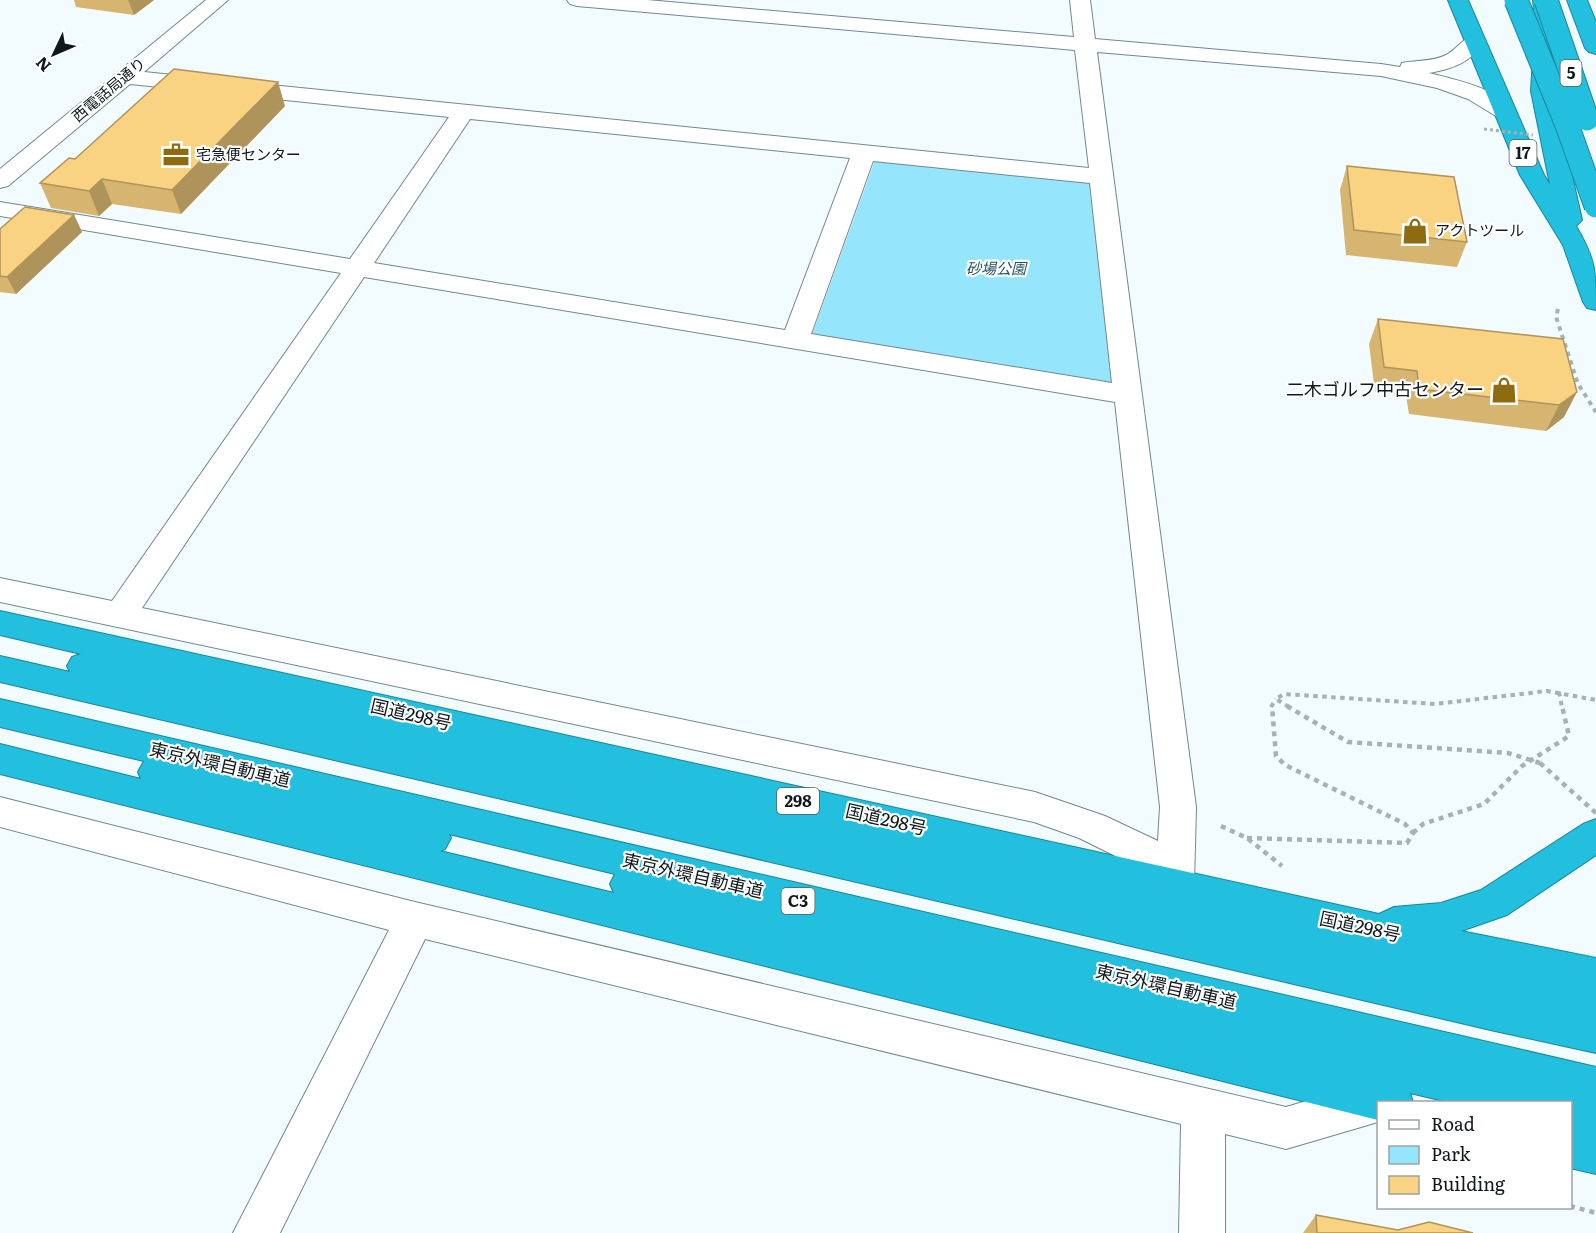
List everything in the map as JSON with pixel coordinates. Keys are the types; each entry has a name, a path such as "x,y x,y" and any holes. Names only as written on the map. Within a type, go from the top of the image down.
{"highway":[{"name":"17","path":"1458,0 1532,174 1576,245"},
{"path":"1516,0 1567,125 1596,206"},
{"path":"1532,0 1567,125"},
{"name":"17","path":"1545,0 1542,90 1576,245 1596,302"},
{"name":"5","path":"1545,0 1596,147"},
{"path":"1553,0 1596,122"},
{"path":"1577,0 1596,48"},
{"path":"1588,0 1596,20"},
{"name":"国道298号","path":"0,623 1175,876 1356,927 1596,976"},
{"path":"0,646 1596,1003"},
{"path":"0,669 1425,996 1596,1033"},
{"name":"東京外環自動車道","path":"0,713 1596,1088"},
{"path":"0,732 265,801 548,864 1139,1009 1529,1101"},
{"path":"0,759 1387,1101"},
{"path":"1356,927 1442,920 1493,903 1586,820"},
{"path":"1572,1111 1596,1117"},
{"path":"1572,1146 1596,1152"}],"street":[{"name":"西電話局通り","path":"0,181 218,0"},
{"path":"577,0 1381,70 1457,86 1487,99 1504,111"},
{"path":"0,590 1035,807 1092,827 1175,876 1178,807 1080,0"},
{"path":"1381,70 1443,64 1468,51 1475,41"},
{"path":"124,77 1102,177"},
{"path":"120,615 464,112"},
{"path":"795,340 864,153"},
{"path":"0,209 1129,395"},
{"path":"0,813 415,919 1286,1128 1377,1104"},
{"path":"256,1233 415,919"},
{"path":"1202,1233 1203,1108"}],"path":[{"path":"1413,832 1405,824 1285,765 1276,756 1271,707 1276,699 1284,694 1436,704 1547,690 1596,700"},
{"path":"1247,838 1407,843 1413,832 1424,824 1484,804 1521,766 1569,736 1559,692"},
{"path":"1276,699 1348,742 1508,753 1530,760 1540,764 1596,813"},
{"path":"1586,798 1586,820"},
{"path":"1178,807 1247,838 1284,868"},
{"path":"1572,1207 1596,1213"}],"green space":[{"name":"砂場公園","path":"875,160 1092,183 1112,385 812,335"}],"building":[{"path":"174,69 278,82 172,190 102,179 89,191 40,183 69,158 75,159"},
{"path":"1347,166 1454,177 1467,242 1354,230"},
{"path":"25,207 74,215 7,277 0,276 0,229"},
{"path":"1378,319 1563,339 1577,392 1559,405 1419,389 1417,371 1384,367"},
{"path":"1316,1215 1398,1230 1429,1222 1473,1233 1317,1233"}],"place":[{"name":"宅急便センター","path":"176,155"},
{"name":"アクトツール","path":"1415,231"},
{"name":"二木ゴルフ中古センター","path":"1504,390"}]}
